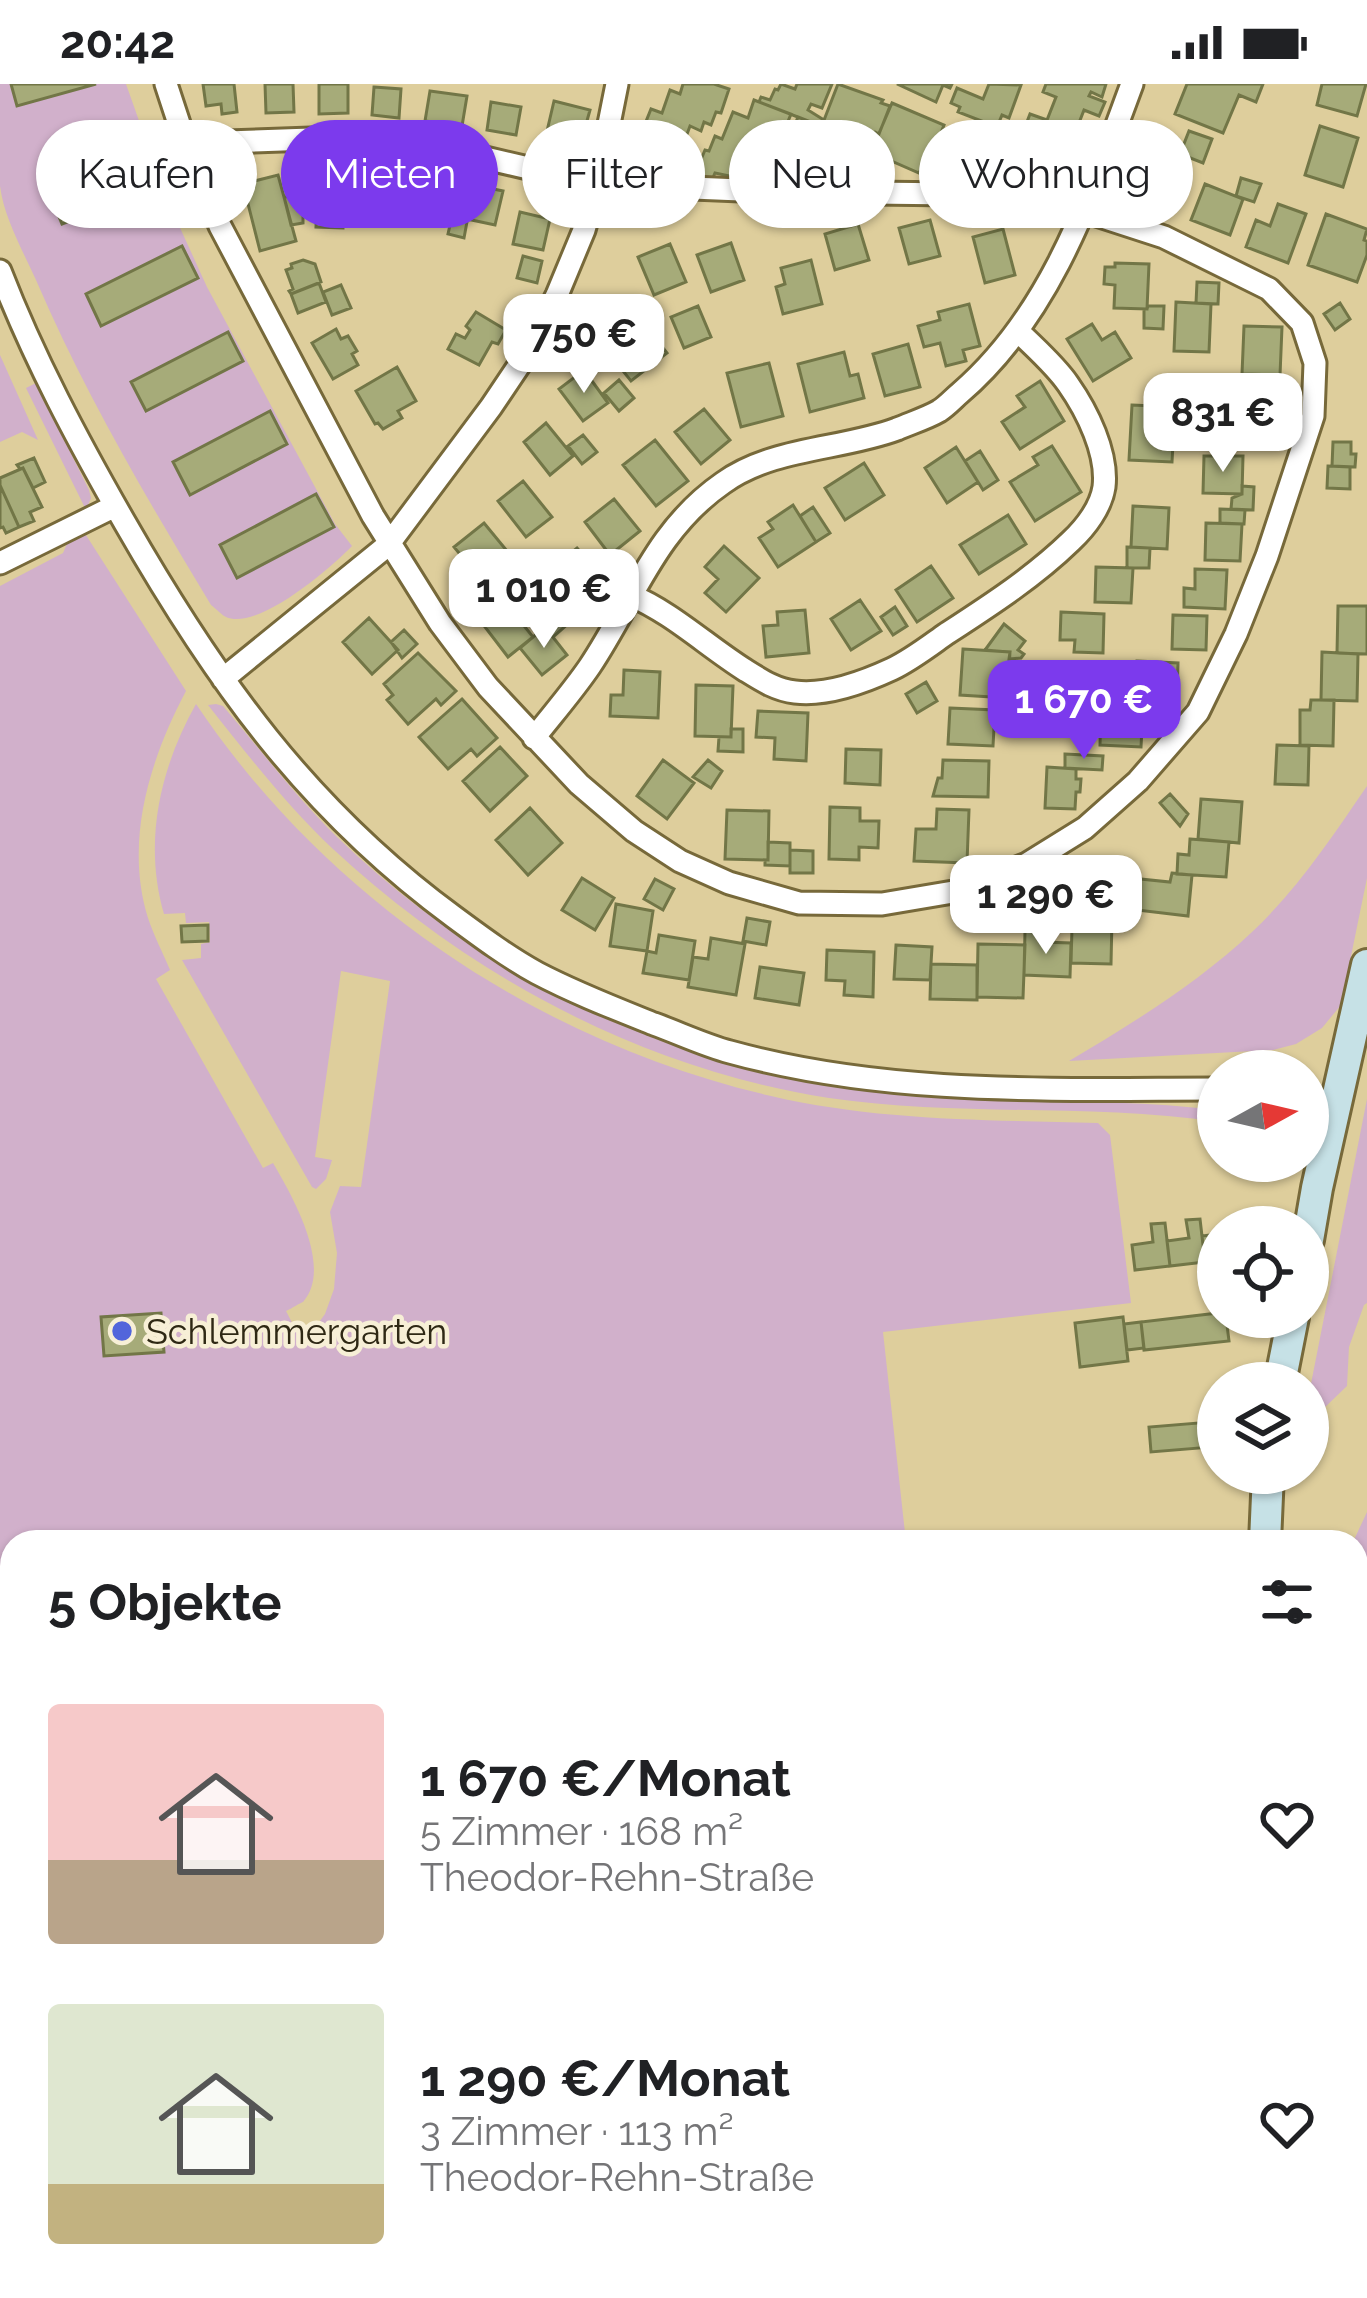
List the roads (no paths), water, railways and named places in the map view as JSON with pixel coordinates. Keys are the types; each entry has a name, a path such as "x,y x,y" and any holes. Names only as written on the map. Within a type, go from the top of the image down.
{"street":[{"path":"166,84 178,120"},
{"path":"609,120 616,84"},
{"path":"1118,120 1132,84"},
{"path":"257,141 339,138 468,154 522,167"},
{"path":"705,189 919,194"},
{"path":"221,228 388,544 476,671 534,738 634,831 680,861 729,884 799,903 882,904 959,891 1027,864 1085,828 1138,781 1198,712 1267,556 1313,416 1315,363 1303,322 1269,289 1134,228"},
{"path":"223,679 388,544 530,349 585,228"},
{"path":"534,738 590,666 653,554 687,511 727,479 778,458 892,430 939,411 980,376 1018,331 1075,228"},
{"path":"0,271 58,402 165,593 223,679 314,794 406,882 486,940 591,1000 727,1052 814,1071 977,1088 1197,1089"},
{"path":"630,595 655,605 708,647 772,686 797,693 829,690 882,674 966,621 1074,539 1096,510 1104,486 1102,460 1089,421 1067,381 1018,331"},
{"path":"0,562 116,506"},
{"path":"1329,1082 1367,965"},
{"path":"1266,1530 1267,1494"}],"place":[{"name":"Schlemmergarten","path":"122,1331"}]}
